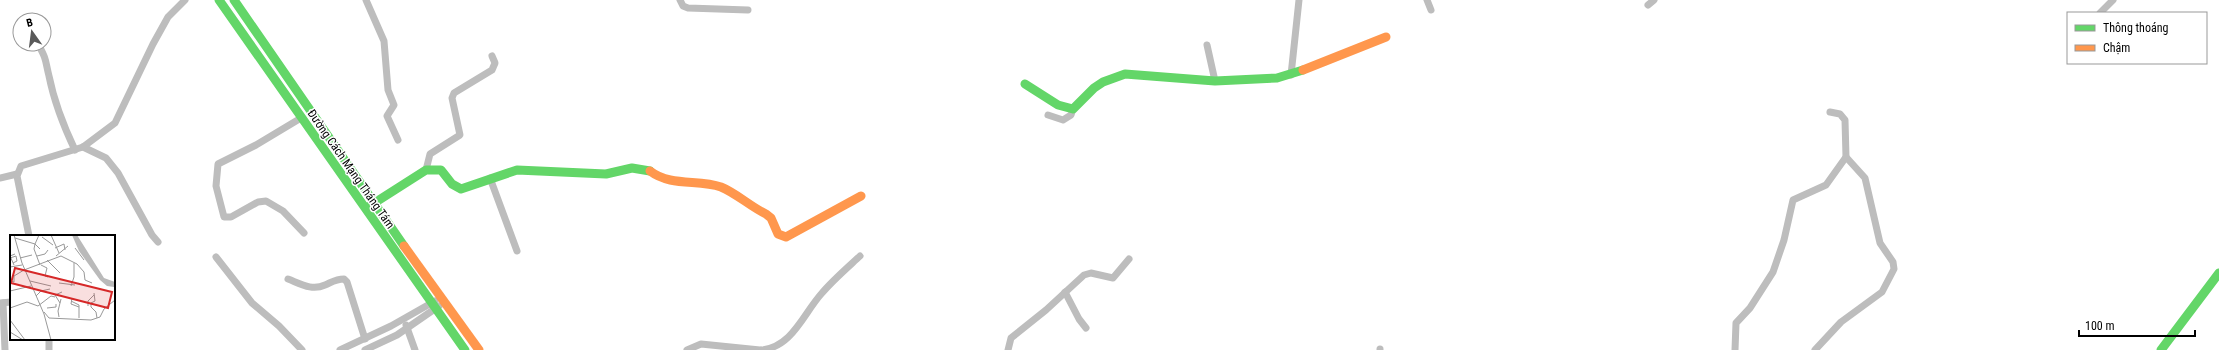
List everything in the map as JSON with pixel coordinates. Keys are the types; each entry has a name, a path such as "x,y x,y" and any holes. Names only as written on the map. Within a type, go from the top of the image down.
{"street":[{"path":"29,235 17,174 21,166 83,147 108,130 120,117 153,44 168,17 185,0"},
{"name":"Đường Cách Mạng Tháng Tám","path":"219,0 432,306 465,350"},
{"name":"Đường Cách Mạng Tháng Tám","path":"234,0 376,202 442,300 479,350"},
{"path":"366,0 384,41 388,90 394,105 386,116 398,140"},
{"path":"680,0 683,6 688,8 748,10"},
{"path":"1291,75 1299,0"},
{"path":"1427,0 1431,10"},
{"path":"1648,5 1654,0"},
{"path":"2101,12 2114,0"},
{"path":"1048,115 1063,120 1071,115 1073,109 1094,88 1103,82 1125,74 1215,81 1272,79 1291,75 1386,37"},
{"path":"1207,45 1215,81"},
{"path":"43,52 47,59 49,76 66,130 75,150"},
{"path":"426,170 430,154 460,135 452,98 454,93 492,70 494,63 492,56"},
{"path":"1025,84 1058,105 1073,109"},
{"path":"1736,350 1736,323 1750,308 1773,272 1784,240 1793,200 1826,185 1846,156 1845,120 1840,114 1830,112"},
{"path":"301,118 256,145 218,164 216,186 224,217 231,216 258,202 266,201 283,211 304,233"},
{"path":"83,147 106,158 118,172 152,235 158,242"},
{"path":"1815,350 1841,322 1882,292 1894,269 1880,244 1865,178 1846,156"},
{"path":"364,209 426,170 441,170 452,184 461,190 490,178 517,170 606,174 632,168 648,170 656,176 674,181 722,187 729,190 754,209 771,218 778,234 786,237 861,196"},
{"path":"0,178 17,174"},
{"path":"490,178 517,251"},
{"path":"687,350 701,344 761,350 772,349 784,341 804,321 821,294 860,256"},
{"path":"216,257 252,303 302,350"},
{"path":"1008,350 1011,338 1088,273 1113,278 1129,259"},
{"path":"2161,350 2219,273"},
{"path":"288,279 307,287 317,288 337,279 344,279 347,282 365,339"},
{"path":"1065,292 1079,319 1086,328"},
{"path":"340,350 442,300"},
{"path":"2,303 5,350"},
{"path":"365,350 405,329 432,306"},
{"path":"404,319 405,329 415,350"}],"traffic: fast":[{"path":"219,0 465,350"},
{"path":"234,0 404,246"},
{"path":"1025,84 1058,105 1073,109 1094,88 1103,82 1125,74 1215,81 1277,78 1303,70"},
{"path":"368,207 426,170 441,170 452,184 461,189 517,170 606,174 632,168 650,171"},
{"path":"2161,350 2219,273"}],"traffic: slow":[{"path":"1303,70 1386,37"},
{"path":"650,171 667,179 703,183 721,187 766,214 771,218 778,234 786,237 861,196"},
{"path":"404,246 479,350"}]}
